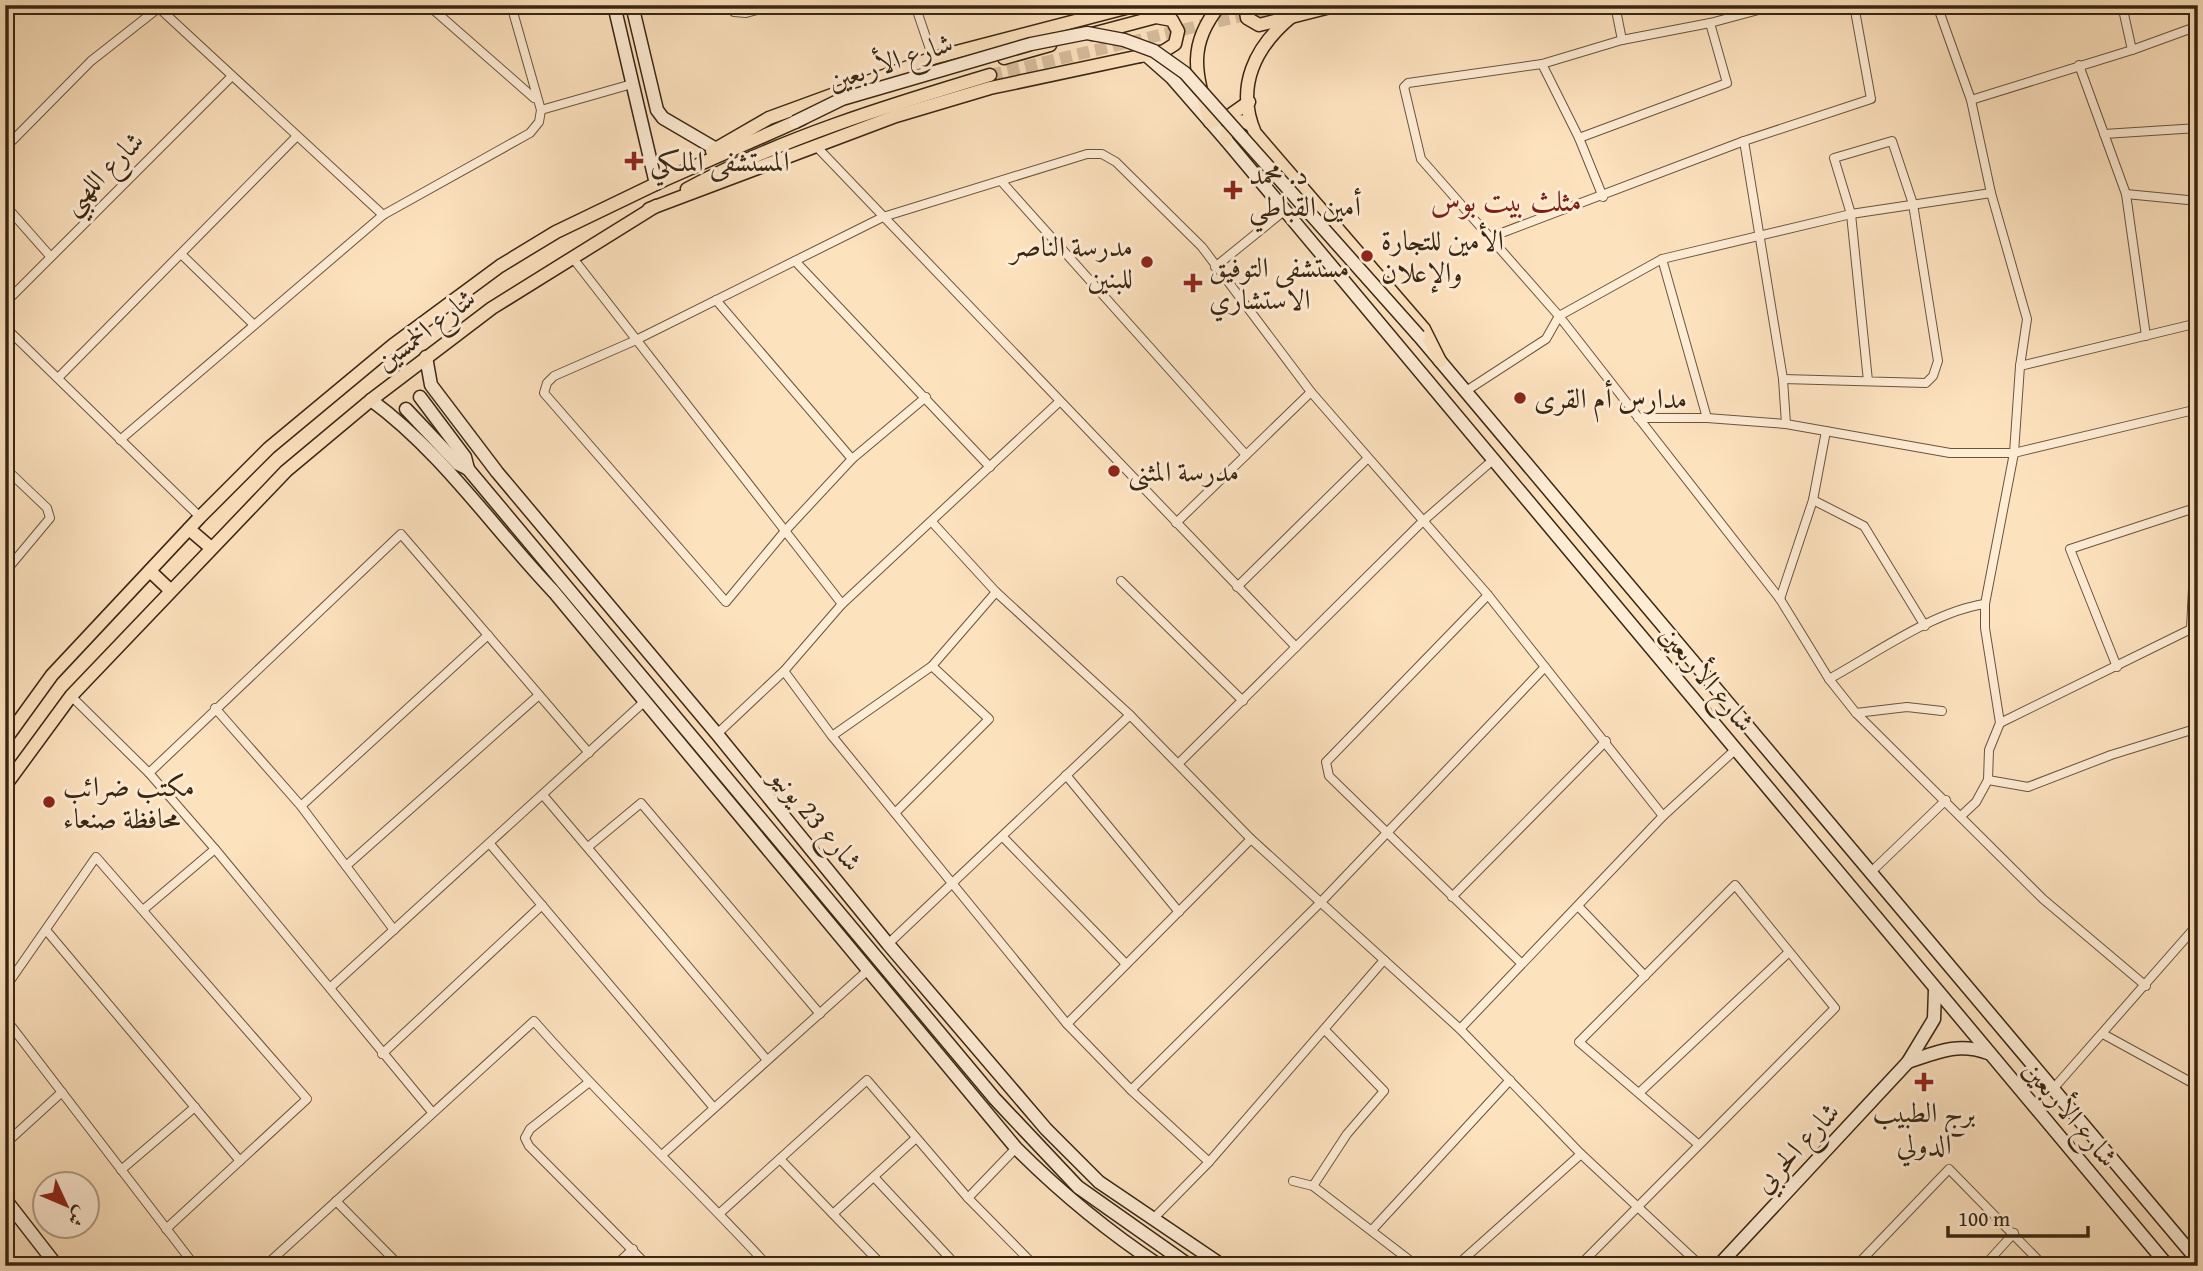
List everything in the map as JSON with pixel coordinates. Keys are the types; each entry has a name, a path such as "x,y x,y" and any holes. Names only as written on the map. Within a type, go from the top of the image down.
{"main road":[{"name":"شارع الخمسين","path":"660,182 769,118 933,58 1137,5"},
{"path":"1220,5 1205,23 1197,46 1196,77 1210,122 1229,116 1249,102"},
{"path":"1245,5 1247,18 1253,24 1338,5"},
{"name":"شارع الخمسين","path":"5,740 52,675 200,517 269,448 393,345 479,282 556,232 794,122 976,65 1156,17 1172,20 1178,31 1175,44 1164,51 1129,57"},
{"path":"1291,17 1274,31 1252,63 1249,102 1251,125 1261,143 1424,329 1440,361"},
{"path":"649,209 896,116 990,88 1129,57"},
{"name":"شارع الخمسين","path":"5,786 71,696 210,547 286,471 371,400 492,308 649,209 709,177 806,135 881,108 990,75"},
{"path":"1226,140 1227,131 1233,123 1242,121 1251,125"},
{"path":"189,529 210,547"},
{"path":"150,571 170,590"}],"street":[{"path":"428,5 536,99"},
{"path":"120,440 383,215 530,132 539,122 541,110 512,5"},
{"path":"614,5 632,84 660,182"},
{"path":"632,5 657,110 663,118 716,149"},
{"path":"729,5 734,12 746,13 775,5"},
{"path":"915,5 933,58"},
{"path":"1615,5 1622,40"},
{"path":"1777,5 1710,23 1622,40 1542,64 1408,83 1404,87 1421,159 1559,316 1780,598 1829,679 1856,713 1946,800 2043,900 2146,986"},
{"path":"1491,237 1603,197 1744,141 1871,99 1854,5"},
{"path":"1937,5 1971,100 1991,193 2028,319 2020,366 2014,453 1985,604 1985,628 2000,723 1989,750 1988,780 1976,802 1961,816"},
{"path":"2122,5 2132,50"},
{"path":"5,148 91,61 160,6 383,215"},
{"path":"1579,138 1727,83 1710,23"},
{"path":"1971,100 2132,50 2198,26"},
{"name":"شارع الأربعين","path":"794,122 842,99 1031,44 1087,33 1124,40 1154,51 1185,73 1466,391 2198,1261"},
{"name":"شارع الأربعين","path":"1129,57 1146,55 1172,78 1226,140 2167,1266"},
{"path":"1542,64 1579,138 1603,197"},
{"path":"2079,65 2126,194 2146,336"},
{"name":"شارع اللهبي","path":"5,303 232,76"},
{"path":"541,110 632,84"},
{"path":"2104,134 2198,128"},
{"path":"58,379 297,136"},
{"path":"1744,141 1783,379 1786,424"},
{"path":"1783,379 1926,383 1933,376 1938,361 1913,204 1892,141 1834,158 1851,214 1868,381"},
{"path":"815,145 1296,648"},
{"path":"926,397 852,459 785,530 726,602 544,393 547,383 554,376 634,341 883,217 1087,154 1102,154 1116,162 1202,247 1311,391 1488,595 1663,816"},
{"path":"1002,181 1246,455"},
{"path":"1466,391 1546,339 1559,316 1662,259 1760,233 1851,214 1991,193"},
{"path":"2126,194 2198,201"},
{"path":"5,205 50,256"},
{"path":"1215,267 1284,211"},
{"path":"181,254 254,325"},
{"path":"572,257 634,341 842,604"},
{"path":"1662,259 1707,418"},
{"path":"795,261 990,467"},
{"path":"716,300 852,459"},
{"path":"2020,366 2198,323"},
{"path":"5,327 200,517"},
{"name":"شارع 23 يونيو","path":"426,357 431,385 497,472 717,734 888,944 1053,1134 1099,1182 1223,1266"},
{"path":"431,385 401,414 458,464 468,468"},
{"path":"1176,523 1311,391"},
{"path":"420,397 465,457 468,468 995,1099 1078,1187 1189,1266"},
{"name":"شارع 23 يونيو","path":"371,400 401,414 645,701 1016,1148 1052,1184 1108,1232 1160,1266"},
{"path":"717,734 784,671 842,604 1059,402"},
{"path":"1638,418 1707,418 1786,424 1950,453 2014,453 2198,409"},
{"path":"1780,598 1813,500 1826,431"},
{"path":"1237,587 1367,458"},
{"path":"1179,763 1422,522 1494,459"},
{"path":"5,468 47,508 50,518 5,572"},
{"path":"1813,500 1864,526 1925,626"},
{"path":"2117,667 2070,549 2197,507 2196,582 2191,629 2198,639"},
{"path":"932,522 996,592 1130,715 1251,839 1460,1029 1581,1154 1701,1266"},
{"path":"149,773 401,534 589,753"},
{"path":"1121,581 1244,701"},
{"path":"832,736 932,666 996,592"},
{"path":"1488,595 1326,762 1329,776 1385,834 1521,962"},
{"path":"1829,679 1925,626 1967,606 1985,604"},
{"path":"2000,723 2191,629"},
{"path":"301,806 488,635"},
{"path":"895,813 989,719 932,666"},
{"path":"1131,1090 1320,903 1545,667"},
{"path":"784,671 832,736 1068,1024 1131,1090 1209,1162"},
{"path":"346,866 539,695"},
{"path":"71,696 149,773 215,849 331,986 382,1054 432,1112"},
{"path":"331,986 645,701"},
{"path":"215,708 301,806 394,930"},
{"path":"1856,713 1907,708 1942,711"},
{"path":"888,944 1130,715"},
{"path":"1988,780 2028,787 2111,755 2198,728"},
{"path":"1452,897 1605,741"},
{"path":"1460,1029 1663,816 1736,749"},
{"path":"740,765 753,796 753,808"},
{"path":"1066,775 1179,912"},
{"path":"543,795 767,1060"},
{"path":"1870,873 1946,800"},
{"path":"588,847 640,803 820,1014"},
{"path":"1003,837 1126,964"},
{"path":"1068,1024 1251,839"},
{"path":"489,844 714,1108"},
{"path":"142,911 215,849"},
{"path":"5,988 96,857 306,1099 166,1229"},
{"path":"1579,1266 1835,1008 1735,885 1579,1042 1699,1145"},
{"path":"382,1054 542,905"},
{"path":"1578,906 1645,976"},
{"path":"2053,1089 2198,924"},
{"path":"46,930 240,1161"},
{"path":"1639,1093 1790,952"},
{"path":"1153,1219 1209,1162 1384,960"},
{"path":"662,1155 867,971"},
{"name":"شارع الحربي","path":"1723,1264 1908,1062 1934,1019 1934,990"},
{"path":"5,1018 195,1266"},
{"path":"265,1266 534,1021 588,1083 720,1213 768,1266"},
{"path":"1313,1186 1347,1134 1384,1091 1325,1030"},
{"path":"2103,1034 2198,1086"},
{"path":"1908,1062 1952,1047 1965,1046 1988,1053"},
{"path":"720,1213 867,1080 968,1198 1035,1266"},
{"path":"1372,1230 1510,1080"},
{"path":"588,1083 530,1129 525,1138 529,1146 648,1266"},
{"path":"5,1144 62,1093"},
{"path":"121,1170 195,1107"},
{"path":"1053,1134 1054,1146 1078,1187"},
{"path":"833,1214 916,1138"},
{"path":"968,1198 1016,1148"},
{"path":"1456,1266 1581,1154"},
{"path":"780,1159 883,1266"},
{"path":"1856,1266 1949,1169 2044,1266"},
{"path":"874,1177 957,1266"},
{"path":"1293,1181 1313,1186 1415,1265"},
{"path":"5,1199 57,1266"},
{"path":"336,1200 400,1266"},
{"path":"1129,1224 1139,1243 1171,1266"},
{"path":"1984,1266 2014,1233"},
{"path":"2167,1266 2187,1248"},
{"path":"615,1266 633,1249"}],"tunnel":[{"path":"990,75 1288,5"}],"place":[{"name":"المستشفى الملكي","path":"634,161"},
{"name":"د. محمد أمين القباطي","path":"1233,190"},
{"name":"الأمين للتجارة والإعلان","path":"1367,256"},
{"name":"مدرسة الناصر للبنين","path":"1147,262"},
{"name":"مستشفى التوفيق الاستشاري","path":"1193,283"},
{"name":"مدارس أم القرى","path":"1520,398"},
{"name":"مدرسة المثنى","path":"1114,471"},
{"name":"مكتب ضرائب محافظة صنعاء","path":"49,802"},
{"name":"برج الطبيب الدولي","path":"1924,1082"}],"district":[{"name":"مثلث بيت بوس","path":"1506,201"}]}
